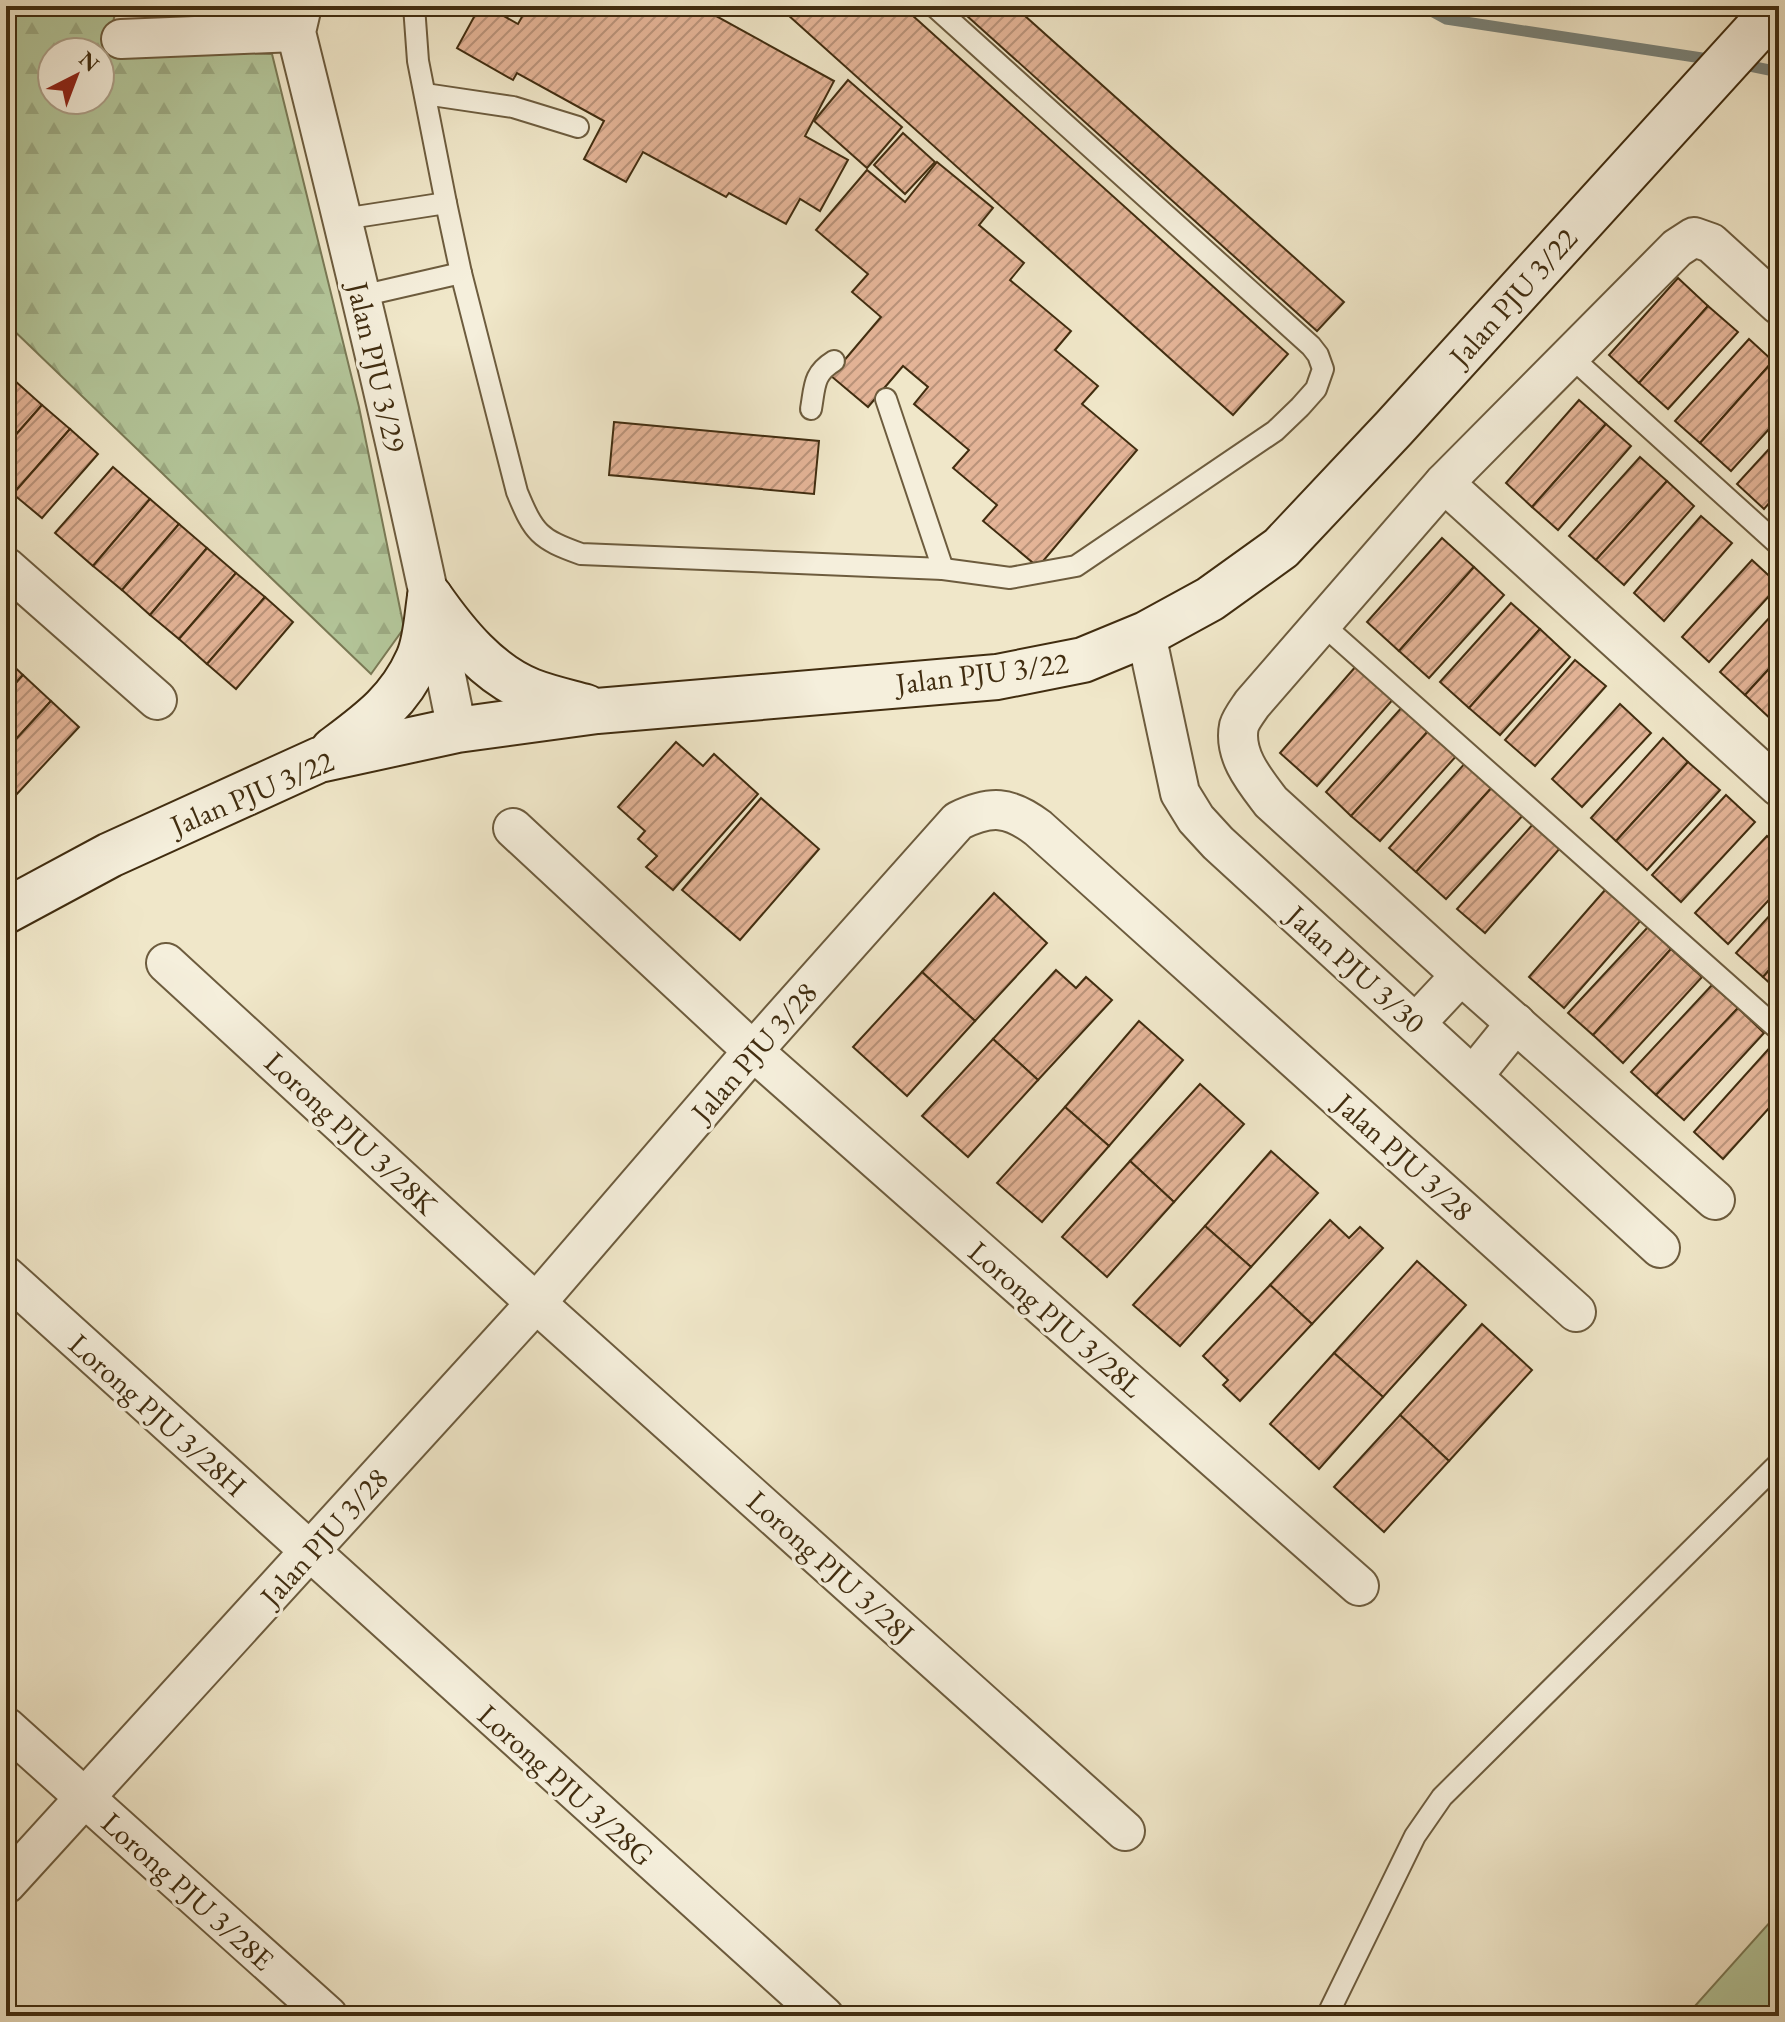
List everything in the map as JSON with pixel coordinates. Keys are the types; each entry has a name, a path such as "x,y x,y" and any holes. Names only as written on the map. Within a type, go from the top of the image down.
{"street":[{"name":"Jalan PJU 3/22","path":"6,911 110,855 319,760 457,730 597,711 997,677 1083,660 1146,634 1210,599 1281,548 1778,6"},
{"path":"121,39 299,19"},
{"name":"Jalan PJU 3/29","path":"299,19 430,597 457,730"},
{"path":"1715,1200 1271,802 1240,753 1239,726 1252,704 1444,483 1677,248 1694,237 1711,243 1779,305"},
{"path":"1444,483 1779,787"},
{"path":"6,567 157,700"},
{"path":"430,597 452,628 502,676 530,691 597,711"},
{"path":"319,760 380,715 402,687 419,657 430,597"},
{"name":"Jalan PJU 3/30","path":"1146,634 1180,793 1196,819 1218,843 1660,1248"},
{"name":"Jalan PJU 3/28","path":"6,1884 536,1303 753,1051 958,821 977,811 999,809 1021,814 1576,1312"},
{"name":"Lorong PJU 3/28L","path":"513,828 753,1051 1359,1586"},
{"name":"Lorong PJU 3/28K","path":"166,963 536,1303"},
{"path":"1416,1023 1461,975"},
{"path":"1473,1076 1516,1023"},
{"name":"Lorong PJU 3/28H","path":"6,1276 309,1553"},
{"name":"Lorong PJU 3/28J","path":"536,1303 1125,1831"},
{"name":"Lorong PJU 3/28G","path":"309,1553 824,2016"},
{"name":"Lorong PJU 3/28E","path":"6,1727 328,2016"}],"lane":[{"path":"414,6 418,61 461,273 517,492 529,521 550,543 581,554 943,569 1010,578 1076,566 1275,431 1316,389 1323,369 1311,346 934,6"},
{"path":"425,94 513,107 578,127"},
{"path":"343,219 446,203"},
{"path":"361,296 461,273"},
{"path":"1570,356 1779,545"},
{"path":"811,409 815,381 821,369 834,361"},
{"path":"886,399 943,569"},
{"path":"1321,623 1779,1030"},
{"path":"1327,2016 1415,1836 1442,1797 1779,1463"}],"green space":[{"path":"6,6 117,6 110,36 36,36 36,116 116,116 116,46 272,54 359,407 404,628 371,674 6,323"},
{"path":"1779,1912 1779,2016 1686,2016"}],"building":[{"path":"480,6 486,6 518,24 528,6 698,6 834,81 805,136 848,160 820,211 800,199 786,224 729,193 726,197 643,152 626,182 584,159 604,121 517,73 513,80 457,48"},
{"path":"778,6 902,6 1288,354 1233,415"},
{"path":"956,6 1014,6 1344,302 1317,331"},
{"path":"848,80 902,127 867,168 814,121"},
{"path":"903,133 935,162 905,194 874,165"},
{"path":"937,162 993,208 979,225 1024,263 1010,280 1071,331 1055,350 1098,386 1082,404 1137,450 1038,567 983,521 997,505 953,468 969,450 914,404 928,387 903,366 868,407 831,376 881,317 852,292 868,274 816,230 867,170 905,202"},
{"path":"1678,278 1708,306 1639,383 1609,355"},
{"path":"1708,306 1738,332 1668,409 1639,383"},
{"path":"1749,339 1773,361 1700,443 1675,421"},
{"path":"1773,361 1779,366 1779,418 1731,471 1700,443"},
{"path":"6,373 14,380 6,389"},
{"path":"14,380 42,405 6,446 6,389"},
{"path":"1579,400 1606,424 1532,507 1506,483"},
{"path":"42,405 70,429 13,494 6,487 6,446"},
{"path":"614,422 819,441 814,494 609,475"},
{"path":"1606,424 1631,446 1558,530 1532,507"},
{"path":"70,429 98,454 42,518 13,494"},
{"path":"1779,438 1779,492 1764,509 1737,484"},
{"path":"1640,457 1667,481 1596,560 1569,536"},
{"path":"113,467 150,499 93,566 55,533"},
{"path":"1667,481 1694,506 1624,585 1596,560"},
{"path":"150,499 179,524 122,590 93,566"},
{"path":"1701,516 1732,543 1664,621 1634,593"},
{"path":"179,524 207,548 150,615 122,590"},
{"path":"1442,538 1474,567 1399,651 1367,622"},
{"path":"207,548 236,573 179,639 150,615"},
{"path":"1752,560 1779,585 1709,662 1682,637"},
{"path":"1474,567 1504,595 1429,678 1399,651"},
{"path":"236,573 265,597 207,664 179,639"},
{"path":"265,597 293,622 236,689 207,664"},
{"path":"1511,603 1540,629 1469,708 1440,682"},
{"path":"1779,607 1779,658 1745,695 1720,672"},
{"path":"1540,629 1570,657 1500,735 1469,708"},
{"path":"1779,658 1779,717 1774,722 1745,695"},
{"path":"6,659 23,675 6,694"},
{"path":"1575,660 1606,686 1535,766 1505,740"},
{"path":"1357,665 1395,697 1317,786 1280,753"},
{"path":"23,675 51,701 6,750 6,694"},
{"path":"51,701 79,727 15,796 6,787 6,750"},
{"path":"1620,704 1651,733 1582,807 1552,779"},
{"path":"1404,705 1430,729 1351,816 1326,792"},
{"path":"1430,729 1458,754 1380,841 1351,816"},
{"path":"1663,738 1688,762 1616,841 1591,818"},
{"path":"676,742 703,766 714,754 758,794 673,890 646,867 657,856 638,839 645,831 618,807"},
{"path":"1467,761 1494,785 1416,872 1389,848"},
{"path":"1688,762 1720,790 1647,870 1616,841"},
{"path":"1494,785 1525,813 1446,899 1416,872"},
{"path":"1726,795 1755,822 1681,902 1652,875"},
{"path":"761,798 819,849 740,940 682,890"},
{"path":"1534,823 1561,847 1485,933 1457,909"},
{"path":"1767,836 1779,847 1779,889 1728,944 1695,913"},
{"path":"1605,890 1641,920 1564,1008 1529,977"},
{"path":"994,893 1047,943 975,1021 922,972"},
{"path":"1779,905 1779,959 1763,977 1736,953"},
{"path":"1648,927 1671,949 1593,1035 1568,1013"},
{"path":"1671,949 1702,977 1623,1063 1593,1035"},
{"path":"1779,959 1779,992 1763,977"},
{"path":"1056,970 1076,988 1086,977 1112,1000 1038,1080 993,1039"},
{"path":"922,972 975,1021 907,1096 853,1047"},
{"path":"1712,985 1738,1008 1656,1095 1631,1072"},
{"path":"1738,1008 1764,1033 1684,1120 1656,1095"},
{"path":"1139,1021 1183,1060 1109,1146 1065,1107"},
{"path":"993,1039 1038,1080 968,1157 922,1116"},
{"path":"1774,1043 1779,1048 1779,1097 1723,1159 1694,1132"},
{"path":"1200,1084 1244,1124 1174,1202 1130,1161"},
{"path":"1065,1107 1109,1146 1042,1222 997,1183"},
{"path":"1271,1151 1318,1193 1251,1267 1205,1226"},
{"path":"1130,1161 1174,1202 1107,1277 1062,1237"},
{"path":"1330,1220 1349,1238 1360,1227 1383,1248 1312,1324 1270,1285"},
{"path":"1205,1226 1251,1267 1180,1346 1133,1305"},
{"path":"1417,1261 1466,1305 1383,1397 1334,1353"},
{"path":"1270,1285 1312,1324 1240,1401 1223,1385 1228,1380 1203,1356"},
{"path":"1482,1324 1532,1370 1449,1461 1400,1415"},
{"path":"1334,1353 1383,1397 1319,1469 1270,1424"},
{"path":"1400,1415 1449,1461 1384,1532 1334,1487"}],"waterway":[{"path":"1422,6 1446,19 1715,60"},
{"path":"1740,64 1779,72"}]}
